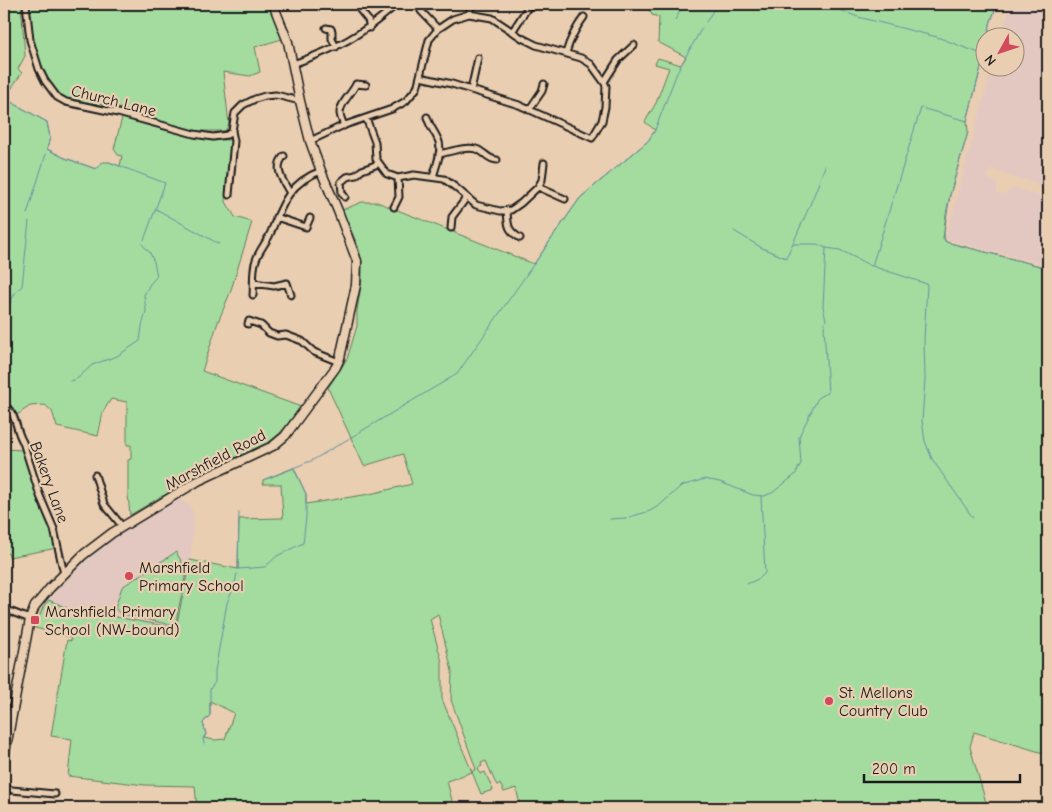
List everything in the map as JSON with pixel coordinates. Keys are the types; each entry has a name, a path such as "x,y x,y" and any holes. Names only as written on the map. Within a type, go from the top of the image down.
{"street":[{"name":"Church Lane","path":"26,4 30,40 39,69 57,97 66,102 118,113 194,134 227,136 232,131"},
{"name":"Marshfield Road","path":"4,758 30,619 35,606 83,555 122,526 198,481 276,443 285,436 339,362 356,285 358,268 355,251 310,141 288,42 273,4"},
{"path":"355,4 368,20 370,28"},
{"path":"469,14 472,4"},
{"path":"512,32 528,7 535,4"},
{"path":"293,64 336,47 370,28 396,5"},
{"path":"421,11 438,29"},
{"path":"310,141 344,126 392,110 406,101 417,88 429,40 438,29 453,19 469,14 492,18 536,45 581,58 591,64 604,82 605,107 602,121 592,138 530,110 471,90 420,77"},
{"path":"566,54 569,41 584,17"},
{"path":"326,28 331,28 332,31 329,37 336,47"},
{"path":"604,82 618,60 634,45"},
{"path":"471,90 478,58"},
{"path":"344,126 340,113 342,107 353,92 356,84 366,85"},
{"path":"530,110 542,91 544,84"},
{"path":"229,195 234,141 232,131 235,113 243,105 255,99 276,95 300,101"},
{"path":"426,117 429,127 435,133 439,142 439,154 433,177"},
{"path":"366,118 375,142 376,159 387,174 398,178 414,175 444,179 476,205 500,211 507,210 521,203 538,187 542,180 544,163"},
{"path":"439,154 468,148 477,149 493,160 497,160"},
{"path":"284,156 280,160 280,177 290,193"},
{"path":"484,162 487,156"},
{"path":"345,197 342,194 341,182 347,177 356,175 362,170 378,164"},
{"path":"271,166 279,167"},
{"path":"253,295 256,260 271,232 283,202 297,184 307,176 321,171"},
{"path":"394,207 399,197 398,178"},
{"path":"538,187 556,193 565,199"},
{"path":"399,197 405,199"},
{"path":"451,228 449,216 467,197"},
{"path":"507,210 508,226 512,233 520,238"},
{"path":"276,217 306,227 310,218"},
{"path":"271,232 278,235"},
{"path":"254,283 274,286 287,283 291,296"},
{"path":"248,324 249,321 261,325 269,333 277,336 286,335 302,341 314,352 339,362"},
{"name":"Bakery Lane","path":"4,404 14,416 18,426 18,434 23,442 40,496 54,529 64,574"},
{"path":"95,475 104,504 122,526"},
{"path":"98,506 104,504"},
{"path":"4,609 30,619"},
{"path":"4,788 55,794"}],"shaded area":[{"path":"1011,4 1048,4 1048,190 1035,185 1033,182 1020,180 991,169 987,177 997,184 997,193 1005,195 1009,190 1016,188 1048,199 1048,265 945,239 989,78 1024,78 1024,28 1004,28"},
{"name":"Marshfield Primary School","path":"178,497 191,507 194,515 190,560 176,628 67,608 48,599 93,554 119,533"}],"green space":[{"path":"4,4 21,4 25,56 18,69 22,73 4,98"},
{"path":"29,4 269,4 282,39 255,47 260,72 250,76 223,72 229,124 225,131 192,131 123,109 65,98 53,89 42,67 33,41"},
{"path":"640,4 997,4 989,28 974,28 974,78 978,78 967,121 968,132 950,195 943,238 946,242 1048,268 1048,296 1045,305 1048,334 1048,762 1043,753 974,732 970,747 987,806 994,808 517,808 520,805 516,788 504,792 500,784 497,785 495,782 486,761 481,763 482,766 478,768 480,774 485,772 493,790 481,794 472,772 447,781 454,808 197,808 195,786 145,785 68,776 72,739 51,736 67,640 71,641 70,637 35,628 43,607 49,600 67,608 176,628 190,560 238,569 239,519 283,518 281,484 263,484 263,480 294,468 306,494 306,504 370,494 412,484 403,454 364,466 328,388 347,359 357,326 357,311 362,279 362,262 358,246 342,210 362,202 377,202 534,264 580,198 648,141 655,130 645,122 656,103 669,68 655,64 658,58 681,65 686,57 658,42 659,17 652,15 647,5","holes":["438,614 452,671 451,700 476,769 472,772 442,699 442,662 430,619","210,701 234,713 225,739 204,738 206,734 203,723 210,715"]},
{"path":"4,98 47,122 50,138 47,149 65,158 96,169 102,162 109,162 120,166 122,156 118,155 114,149 122,118 189,136 231,140 225,200 235,217 252,222 230,293 202,371 301,407 280,433 269,442 204,472 130,515 128,460 131,459 131,445 127,445 127,402 111,399 103,412 98,436 57,427 52,411 45,405 30,406 17,415 4,399"},
{"path":"4,449 23,450 50,520 57,548 9,557 8,553 4,555"},
{"path":"176,552 184,566 185,578 175,626 119,613 115,608 122,587"}],"waterway":[{"path":"675,20 684,4"},
{"path":"706,22 717,4"},
{"path":"989,28 997,4"},
{"path":"840,10 858,17 937,37 974,51"},
{"path":"263,480 313,460 457,374 580,198 648,141 655,130 678,70 702,28"},
{"path":"973,518 932,459 925,441 922,421 927,284 872,266 921,108 967,121 978,78"},
{"path":"4,79 8,82"},
{"path":"13,87 4,98 47,122 50,138 47,149 65,158 96,169 102,162"},
{"path":"968,132 948,206 944,234 946,242 1048,268"},
{"path":"27,214 46,154"},
{"path":"109,162 165,183 144,240"},
{"path":"734,231 762,248 786,258 812,201 825,166"},
{"path":"156,209 219,244"},
{"path":"4,316 16,291 22,286 29,221"},
{"path":"70,381 77,379 92,365 117,356 140,341 146,311 144,295 157,276 150,253 142,244"},
{"path":"793,244 817,244 826,248 840,250 871,266"},
{"path":"610,519 626,518 650,511 660,505 681,486 705,479 720,482 753,495 764,496 772,493 795,475 801,463 799,437 801,432 817,400 820,396 828,393 824,327 826,320 823,307 826,248"},
{"path":"239,512 238,569 265,567 277,556 303,543 306,494 294,469"},
{"path":"747,584 760,578 765,573 761,496"},
{"path":"204,744 203,738 206,734 203,723 210,715 210,689 215,682 215,671 227,603 237,574"}],"place":[{"name":"Marshfield Primary School","path":"129,576"},
{"name":"Marshfield Primary School (NW-bound)","path":"35,620"},
{"name":"St. Mellons Country Club","path":"829,701"}]}
